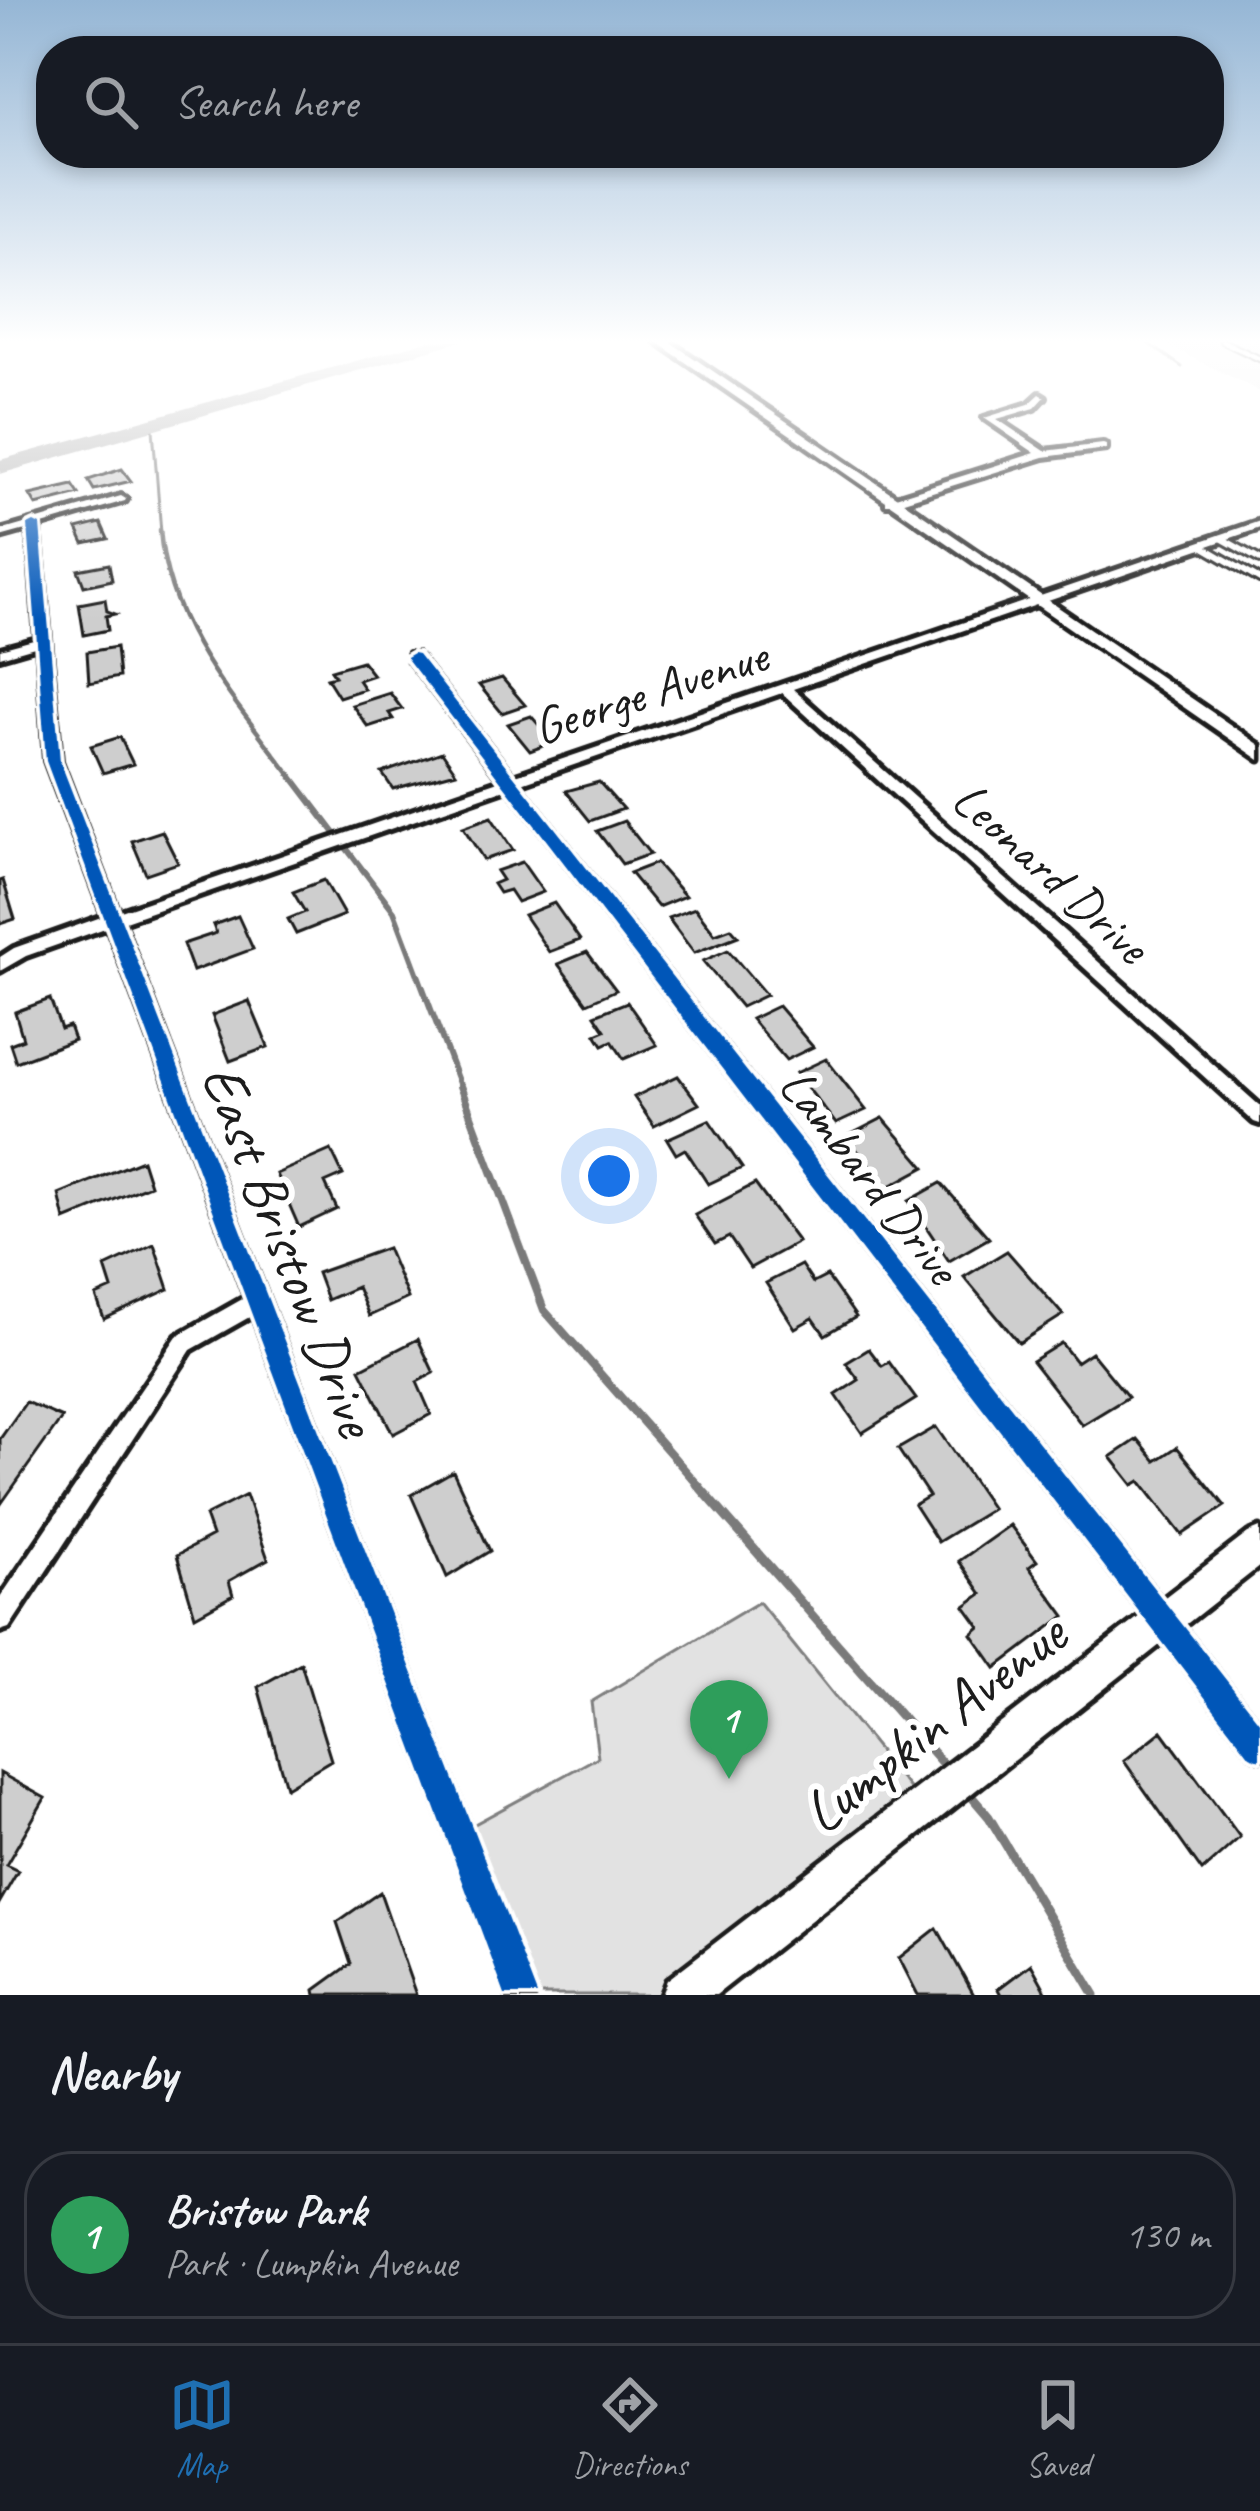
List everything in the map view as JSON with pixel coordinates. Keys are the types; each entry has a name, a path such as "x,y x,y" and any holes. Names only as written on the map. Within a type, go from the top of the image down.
{"street":[{"path":"793,434 1260,754"},
{"path":"1013,434 1042,454"},
{"path":"890,502 1042,454 1103,447"},
{"path":"0,534 122,499"},
{"name":"East Bristow Drive","path":"34,525 50,752 521,1995"},
{"name":"George Avenue","path":"0,965 20,952 509,781 787,691 1257,528"},
{"path":"0,653 42,641"},
{"name":"Lambard Drive","path":"413,657 1260,1747"},
{"name":"Leonard Drive","path":"787,691 1260,1117"},
{"path":"0,1619 184,1343 258,1301"},
{"name":"Lumpkin Avenue","path":"682,1995 721,1983 936,1800 1260,1545"}],"lane":[{"path":"1221,538 1260,560"},
{"path":"1202,545 1260,580"}],"shaded area":[{"path":"759,1602 920,1802 664,1995 521,1995 460,1832 598,1757 591,1702"}],"building":[{"path":"122,469 131,481 94,490 88,480"},
{"path":"73,485 79,494 36,505 30,495"},
{"path":"101,523 108,539 84,544 77,529"},
{"path":"109,564 112,580 84,586 78,570"},
{"path":"105,599 107,611 115,614 106,616 108,630 84,635 79,604"},
{"path":"116,647 119,677 89,683 87,652"},
{"path":"362,661 373,675 358,680 364,689 339,697 327,678 335,676 331,670"},
{"path":"502,678 525,705 502,713 479,685"},
{"path":"390,693 402,709 389,713 393,719 368,727 352,705"},
{"path":"531,716 554,742 530,751 508,724"},
{"path":"120,737 133,764 103,773 91,746"},
{"path":"442,752 456,772 393,789 382,773"},
{"path":"599,782 623,809 590,821 566,791"},
{"path":"491,817 513,850 484,860 463,827"},
{"path":"624,821 650,854 622,864 597,831"},
{"path":"162,831 178,863 146,874 132,841"},
{"path":"522,862 543,892 517,902 509,890 499,893 493,884 502,880 496,871"},
{"path":"656,863 685,896 658,907 630,873"},
{"path":"324,880 344,915 296,934 288,919 305,912 293,892"},
{"path":"0,881 15,919 0,924"},
{"path":"554,903 580,940 549,952 524,915"},
{"path":"695,908 715,934 731,928 738,936 694,953 668,918"},
{"path":"238,916 253,949 193,971 183,944 216,933 213,925"},
{"path":"728,950 766,995 741,1007 703,961"},
{"path":"587,952 616,990 587,1003 558,964"},
{"path":"50,999 61,1029 69,1026 74,1040 16,1062 10,1044 23,1039 15,1012"},
{"path":"249,1001 268,1047 230,1061 212,1015"},
{"path":"627,1002 657,1045 624,1059 612,1041 603,1045 596,1034 605,1030 595,1015"},
{"path":"778,1006 813,1047 786,1060 751,1019"},
{"path":"826,1059 866,1110 836,1124 796,1073"},
{"path":"678,1076 699,1104 654,1126 634,1097"},
{"path":"883,1118 925,1167 888,1187 846,1137"},
{"path":"709,1120 742,1168 708,1184 685,1149 676,1154 667,1139"},
{"path":"331,1150 343,1175 325,1183 337,1209 299,1227 276,1174"},
{"path":"142,1160 150,1185 65,1220 59,1194"},
{"path":"941,1183 989,1238 949,1261 909,1201"},
{"path":"755,1184 798,1242 750,1268 729,1237 715,1244 695,1215"},
{"path":"154,1244 169,1289 104,1319 96,1296 112,1289 105,1267"},
{"path":"387,1248 408,1298 369,1316 357,1287 327,1300 317,1273"},
{"path":"1007,1251 1063,1315 1019,1343 964,1277"},
{"path":"801,1265 813,1283 827,1276 856,1317 825,1335 813,1318 795,1328 766,1283"},
{"path":"418,1339 434,1373 417,1382 431,1414 393,1434 360,1369"},
{"path":"1061,1343 1076,1362 1091,1352 1128,1397 1082,1425 1032,1361"},
{"path":"869,1349 882,1366 889,1362 916,1399 862,1433 836,1395 859,1380 846,1363"},
{"path":"26,1402 62,1418 1,1504 0,1439"},
{"path":"936,1427 992,1509 938,1542 914,1505 929,1496 898,1449"},
{"path":"1138,1439 1156,1461 1177,1447 1225,1506 1182,1535 1140,1481 1133,1485 1111,1457"},
{"path":"453,1471 490,1551 447,1577 411,1495"},
{"path":"246,1495 268,1559 229,1581 233,1595 195,1616 177,1555 212,1536 205,1516"},
{"path":"1010,1525 1037,1561 1029,1567 1065,1616 996,1668 972,1634 980,1627 965,1606 982,1594 959,1561"},
{"path":"301,1663 331,1760 286,1787 258,1687"},
{"path":"1162,1731 1240,1837 1202,1871 1124,1761"},
{"path":"0,1773 45,1798 6,1865 18,1871 0,1902"},
{"path":"380,1892 416,1995 316,1995 315,1990 351,1964 337,1922"},
{"path":"937,1928 974,1995 918,1995 899,1958"},
{"path":"1031,1964 1048,1995 1001,1995 998,1989"}],"waterway":[{"path":"0,467 123,434"},
{"path":"153,434 161,533"},
{"path":"160,530 166,566 190,632 227,692 292,777"},
{"path":"290,774 394,911 461,1089"},
{"path":"460,1086 544,1310 700,1487"},
{"path":"697,1484 949,1771"},
{"path":"966,1790 989,1817 1095,1995"}],"cycle path":[{"path":"34,525 53,761 521,1995"},
{"path":"413,657 1260,1746"}],"place":[{"name":"Bristow Park","path":"729,1779"}]}
